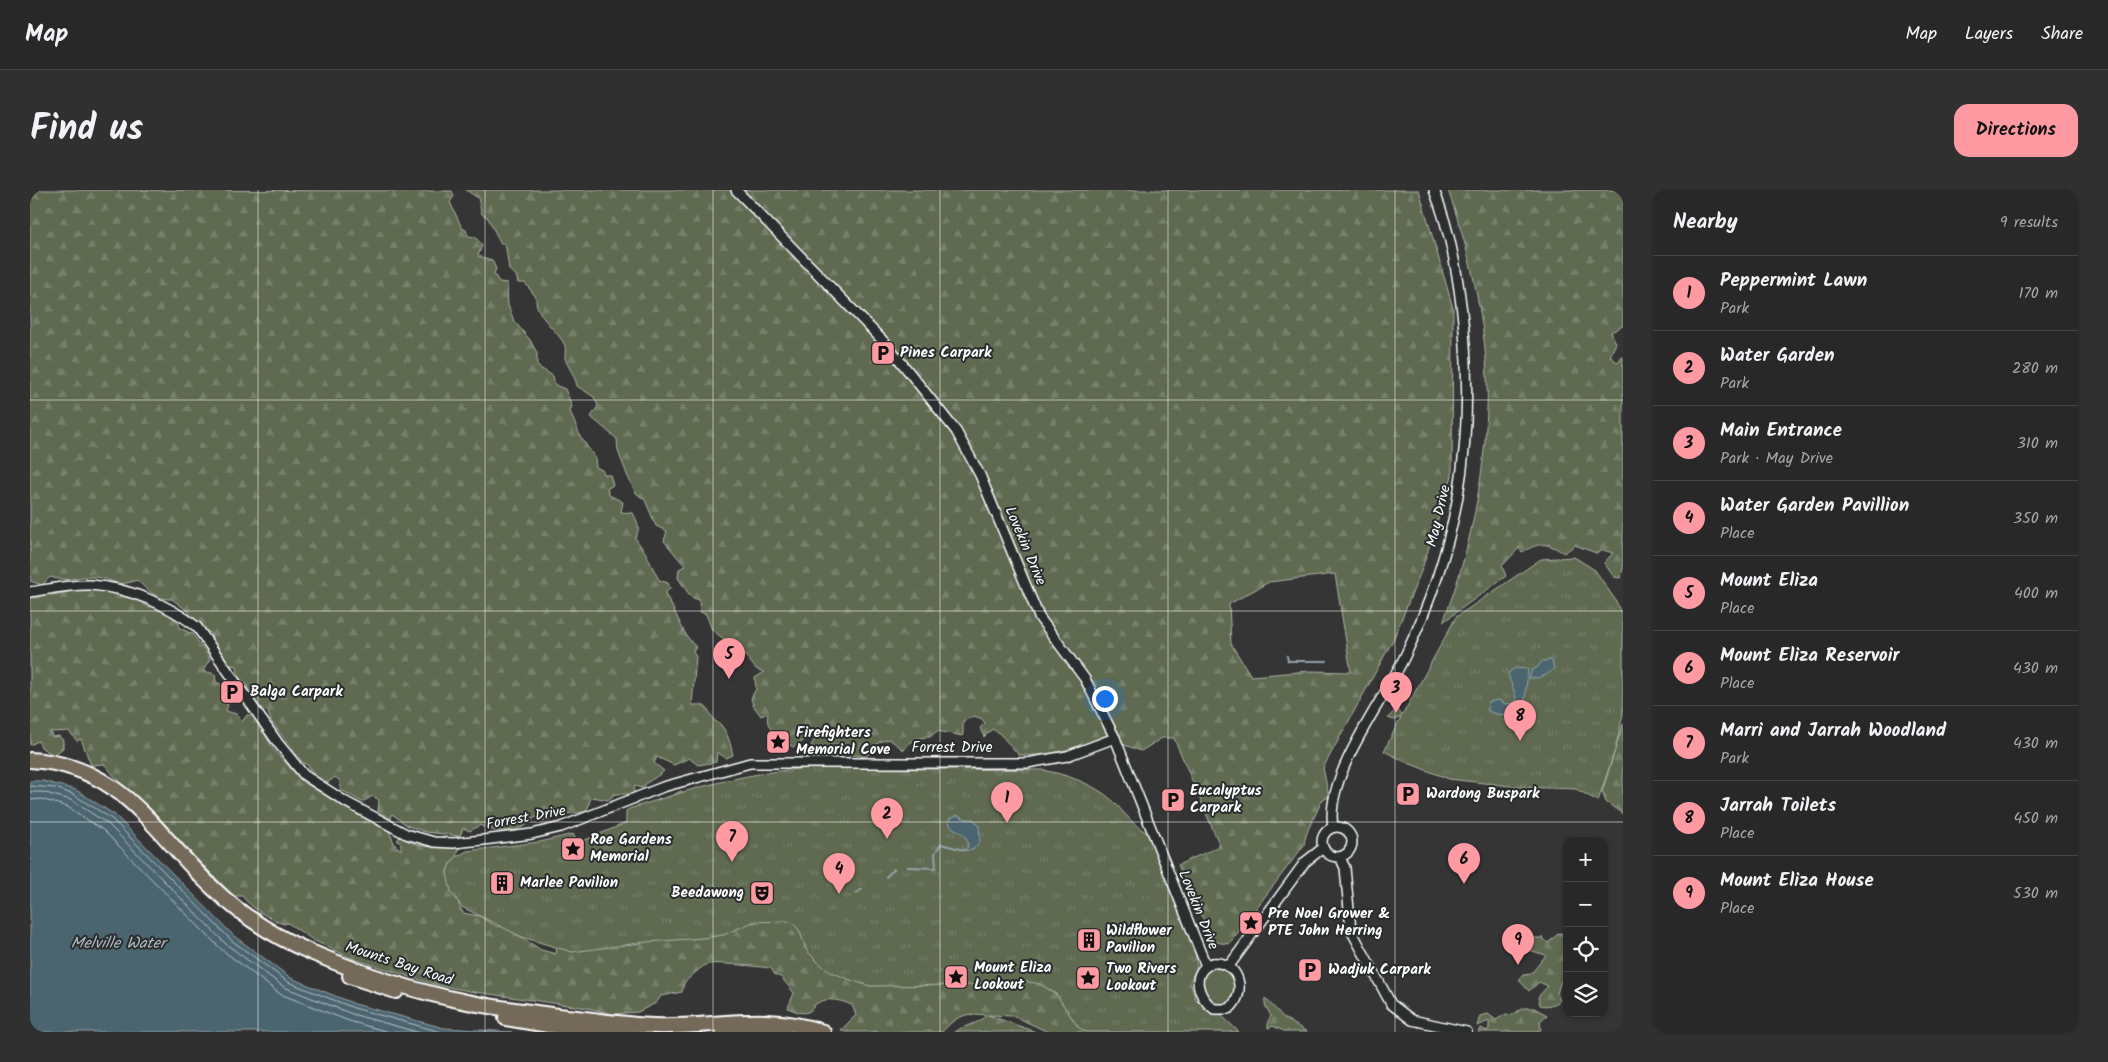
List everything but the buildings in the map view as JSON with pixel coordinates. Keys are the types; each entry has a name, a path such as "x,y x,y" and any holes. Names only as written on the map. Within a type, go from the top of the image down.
{"highway":[{"name":"Mounts Bay Road","path":"30,760 68,765 88,772 113,786 134,804 214,890 256,923 313,953 380,977 467,1002 510,1010 652,1026 769,1020 804,1025 823,1032"},
{"name":"Mounts Bay Road","path":"30,768 71,775 101,789 129,811 217,903 247,926 304,958 374,985 448,1007 548,1025 624,1032"},
{"path":"700,1032 783,1032"}],"street":[{"name":"Lovekin Drive","path":"736,190 889,347 956,430 980,475 1039,617 1085,679 1116,738 1206,966"},
{"name":"May Drive","path":"1333,827 1332,802 1344,771 1366,723 1404,659 1419,625 1438,578 1457,512 1467,427 1468,379 1461,300 1453,252 1434,190"},
{"name":"Forrest Drive","path":"30,592 90,585 121,590 152,600 188,620 197,627 278,743 304,775 346,802 406,834 434,842 453,843 552,830 577,823 662,787 750,763 1027,763 1068,756 1116,738"},
{"path":"1229,966 1305,862 1323,848 1325,833 1333,827 1344,828 1351,836 1352,847 1345,855 1340,857 1330,856 1323,848"},
{"path":"1340,857 1345,868 1351,930 1391,1004 1412,1020 1467,1032"},
{"path":"1218,962 1229,966 1237,978 1240,995 1236,1003 1229,1010 1214,1009 1201,996 1198,977 1206,966 1218,962"}],"green space":[{"path":"30,190 452,191 454,196 450,202 462,228 466,230 468,236 475,237 482,245 478,256 492,260 496,269 494,274 499,282 507,283 508,305 514,321 530,340 537,353 537,366 553,376 555,385 565,389 572,406 570,411 580,436 595,458 596,467 602,470 605,475 610,475 613,485 607,489 609,495 623,502 621,512 633,513 638,526 635,538 645,552 659,580 668,583 670,588 665,594 687,636 696,647 693,652 696,657 692,705 705,706 715,721 721,724 733,755 726,758 717,752 716,762 698,765 689,758 674,765 657,757 654,763 664,771 642,788 634,786 634,794 615,794 608,800 593,797 590,800 587,811 556,816 548,822 535,817 524,826 509,831 493,830 480,825 470,831 463,828 460,836 426,832 408,826 392,814 391,819 378,811 379,800 373,796 362,802 341,790 340,781 335,777 326,784 310,775 309,766 302,762 271,721 268,712 253,701 247,684 239,681 237,666 229,665 213,645 211,633 197,626 189,612 172,599 157,596 137,580 118,583 99,577 57,579 50,577 42,585 30,581"},
{"path":"466,190 1419,190 1453,308 1452,476 1422,569 1393,640 1323,768 1329,797 1321,801 1307,833 1304,845 1229,944 1214,942 1178,865 1220,846 1174,738 1162,738 1141,751 1102,737 1062,751 1041,755 1019,755 999,733 992,729 984,737 980,728 985,723 982,719 974,716 963,721 963,736 937,731 930,737 912,741 904,750 889,739 879,742 866,757 841,753 838,744 831,751 817,749 811,746 816,736 811,732 805,740 793,747 785,742 783,732 777,735 774,733 767,720 768,713 761,716 753,705 751,698 756,689 755,678 764,672 756,669 746,656 734,652 732,645 712,630 706,614 700,612 699,600 691,597 678,578 679,569 685,566 664,541 667,531 656,526 645,500 636,493 618,451 617,439 591,417 598,406 594,397 577,386 565,358 565,348 562,341 539,311 536,297 525,283 518,283 516,275 509,270 506,248 500,242 488,218 482,214 478,198","holes":["1335,574 1351,672 1309,671 1251,676 1231,644 1229,604 1269,582"]},
{"path":"1448,190 1623,190 1623,326 1611,332 1616,343 1610,356 1618,363 1623,356 1623,569 1620,578 1614,577 1604,563 1613,553 1603,550 1596,553 1575,545 1564,553 1548,545 1534,546 1522,552 1519,548 1502,566 1506,576 1443,622 1468,545 1474,518 1483,464 1487,410 1486,355 1478,299 1465,243"},
{"path":"1574,557 1595,570 1616,601 1623,619 1623,714 1615,750 1598,801 1576,789 1519,787 1449,779 1408,763 1384,751 1401,717 1394,720 1388,718 1397,708 1402,716 1456,617 1541,559"},
{"path":"77,590 99,590 134,598 149,607 155,606 175,615 179,621 179,628 193,634 208,655 210,659 203,671 215,674 216,682 226,690 228,702 226,711 236,714 242,722 247,715 255,718 260,730 264,733 273,749 303,782 361,817 370,816 374,824 389,831 395,845 401,850 401,844 397,840 401,836 414,844 460,848 456,855 464,862 469,890 458,903 463,913 479,916 496,926 506,927 541,950 556,954 559,935 627,824 628,813 637,806 654,808 658,798 663,800 681,791 688,796 788,772 794,768 796,775 934,927 1160,1032 1048,1032 1014,1016 988,1015 1036,1032 954,1032 979,1021 986,1015 972,1014 956,1019 942,1032 845,1032 841,1030 856,1015 852,1005 839,1001 825,1000 815,1004 808,1012 797,1012 788,1008 794,993 781,977 775,975 771,968 726,964 705,965 684,983 682,992 661,996 656,1003 638,1012 613,1014 588,1008 437,985 353,959 313,940 288,923 283,924 266,916 242,896 233,896 205,867 192,859 155,813 120,787 120,781 104,764 91,765 81,739 77,741 69,731 51,732 52,737 59,736 63,740 63,748 54,755 42,748 38,741 30,745 30,596 41,594 53,595"},
{"path":"1623,724 1623,814 1606,802 1602,792"},
{"path":"817,768 1043,770 1089,785 1106,795 1135,824 1150,834 1195,948 1197,967 1190,982 1195,998 1209,1012 1220,1014 1239,1032 1086,1032 1078,1027 1056,994 1040,984 1023,981 968,985 870,986 831,972 820,964 807,951 799,930 794,924 785,921 753,922 723,935 703,938 647,942 572,952 522,937 462,907 451,892 447,873 449,866 456,857 467,851 540,842 573,834 578,843 626,823 626,811 629,809 722,782 768,772"},
{"path":"1559,933 1563,934 1563,980 1560,983 1557,994 1560,1000 1545,1006 1540,1005 1538,997 1548,986 1539,982 1529,991 1519,980 1523,975 1531,974 1546,955 1529,950 1529,943 1535,938 1543,938 1548,943"},
{"path":"1218,966 1225,969 1233,977 1234,987 1229,1005 1215,1006 1202,991 1202,974 1207,969"},
{"path":"1265,998 1284,1018 1307,1032 1286,1032 1273,1026 1268,1028 1268,1021 1271,1016 1265,1005"},
{"path":"1523,1008 1534,1008 1547,1015 1540,1021 1541,1030 1528,1032 1478,1032 1481,1028 1487,1031 1489,1028 1489,1021 1477,1026 1480,1016 1488,1014 1496,1020 1506,1014 1512,1015"}],"water":[{"path":"1552,660 1554,669 1545,675 1529,678 1532,670 1538,667 1542,661"},
{"path":"1515,668 1528,669 1524,707 1506,714 1488,711 1488,702 1499,700 1505,704 1516,703 1508,673"},
{"name":"Melville Water","path":"30,781 43,781 76,790 115,815 234,936 291,978 355,1004 444,1028 512,1032 30,1032"},
{"path":"957,815 966,819 973,819 979,825 980,842 973,849 964,851 968,847 966,839 950,826 949,819"}],"waterway":[{"path":"1287,656 1288,661 1327,661"},
{"path":"908,867 936,868 935,853 941,844 964,850"},
{"path":"886,877 894,869"},
{"path":"855,894 862,889"}],"place":[{"name":"Pines Carpark","path":"883,353"},
{"name":"Mount Eliza","path":"729,679"},
{"name":"Balga Carpark","path":"232,692"},
{"name":"Main Entrance","path":"1396,713"},
{"name":"Jarrah Toilets","path":"1520,741"},
{"name":"Firefighters Memorial Cove","path":"778,742"},
{"name":"Wardong Buspark","path":"1408,794"},
{"name":"Eucalyptus Carpark","path":"1173,800"},
{"name":"Peppermint Lawn","path":"1007,823"},
{"name":"Water Garden","path":"887,839"},
{"name":"Roe Gardens Memorial","path":"573,849"},
{"name":"Marri and Jarrah Woodland","path":"732,862"},
{"name":"Marlee Pavilion","path":"502,883"},
{"name":"Mount Eliza Reservoir","path":"1464,884"},
{"name":"Beedawong","path":"762,893"},
{"name":"Water Garden Pavillion","path":"839,894"},
{"name":"Pre Noel Grower & PTE John Herring","path":"1251,923"},
{"name":"Wildflower Pavilion","path":"1089,940"},
{"name":"Mount Eliza House","path":"1518,965"},
{"name":"Wadjuk Carpark","path":"1310,970"},
{"name":"Mount Eliza Lookout","path":"956,977"},
{"name":"Two Rivers Lookout","path":"1088,978"}]}
